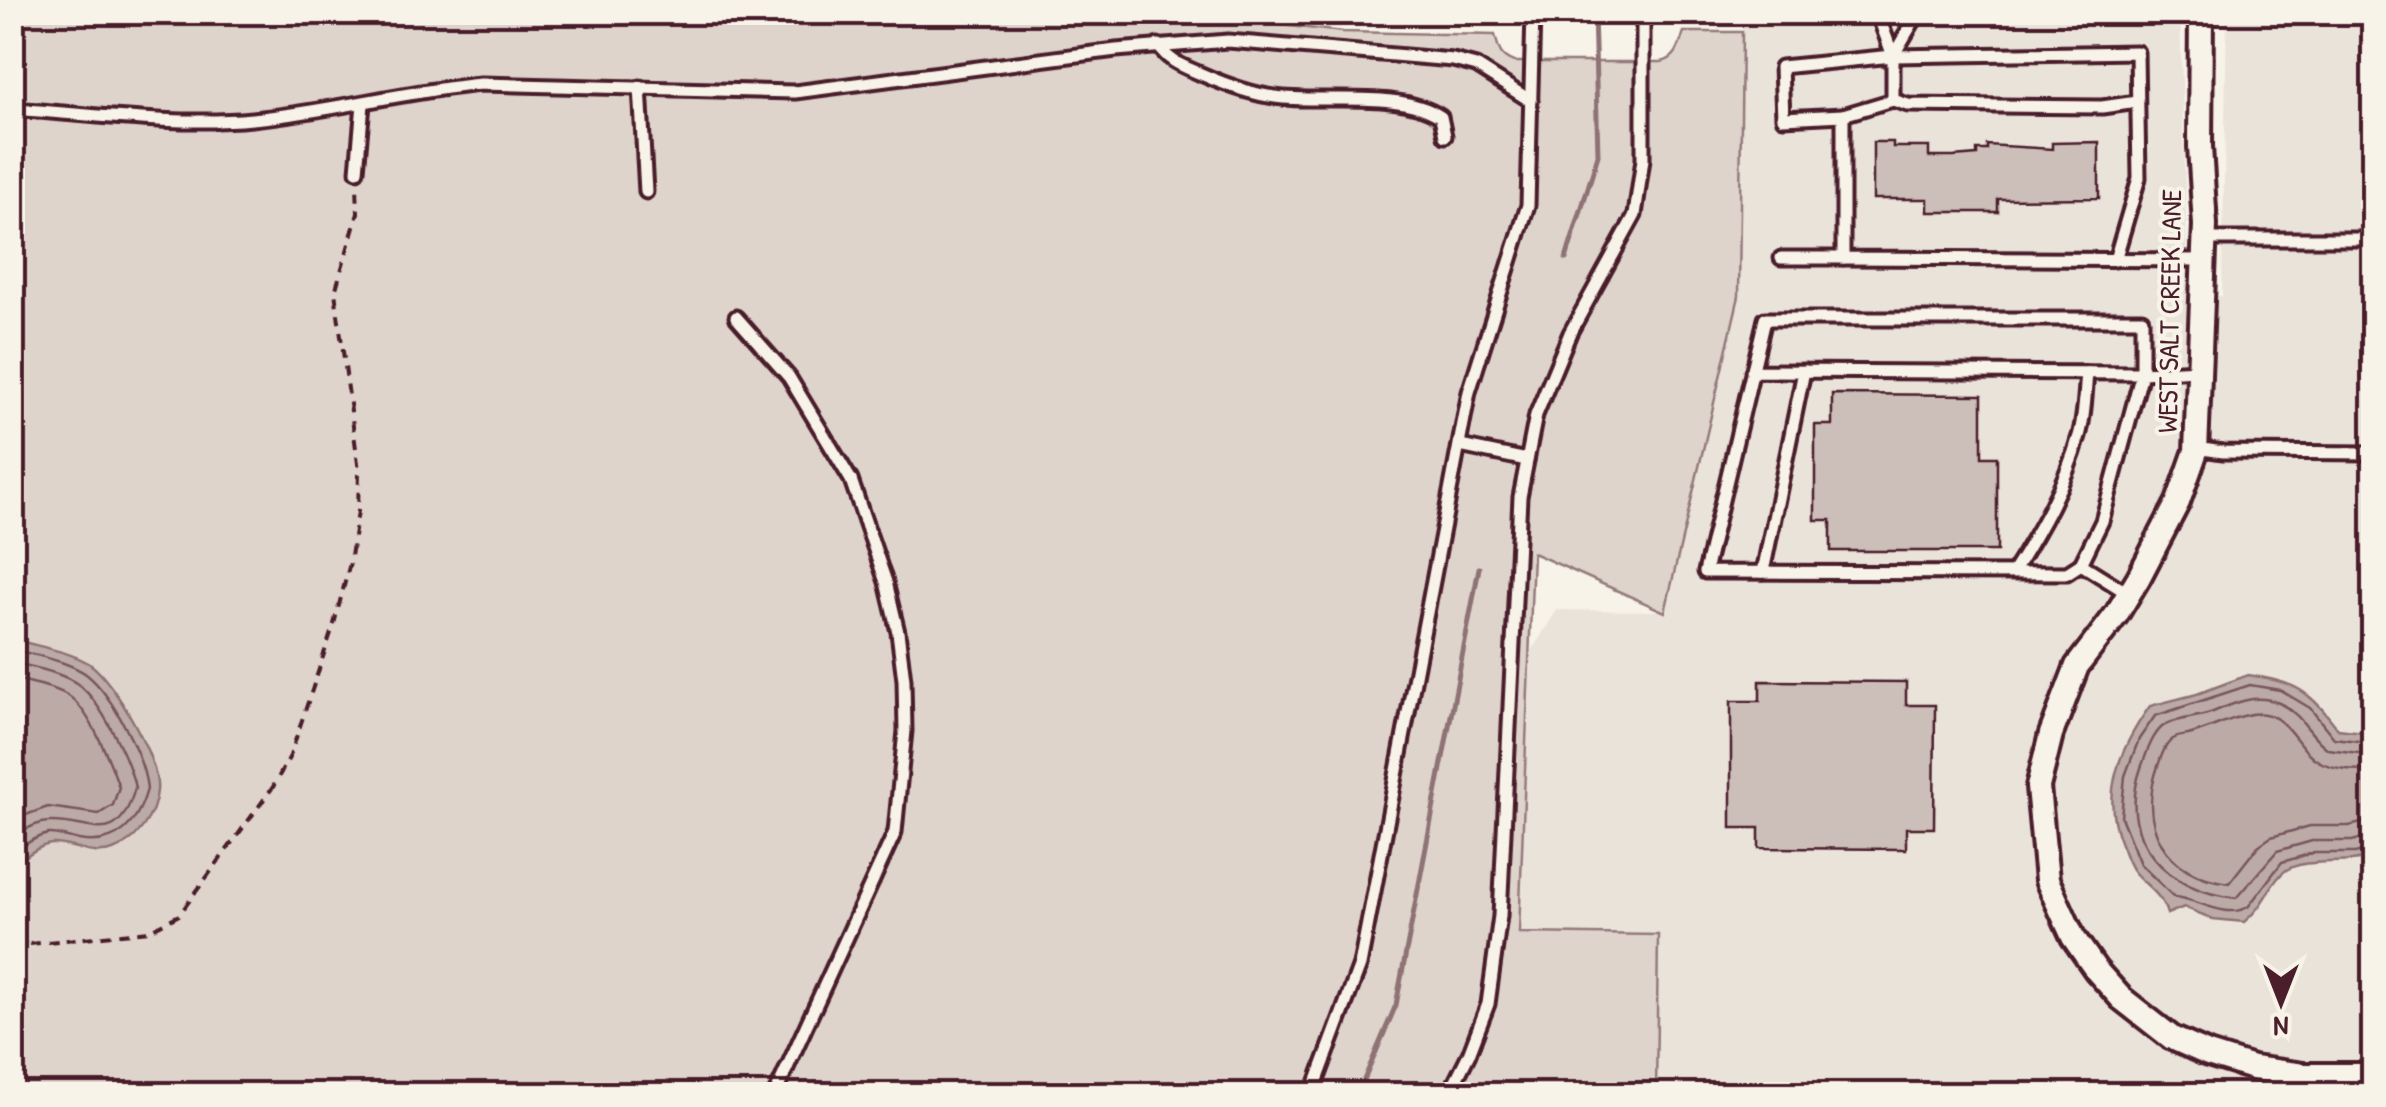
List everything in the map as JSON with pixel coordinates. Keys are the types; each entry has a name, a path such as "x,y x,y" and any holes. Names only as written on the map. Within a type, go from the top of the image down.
{"street":[{"name":"WEST SALT CREEK LANE","path":"2201,12 2204,250 2196,448 2178,502 2129,594 2076,666 2051,734 2038,787 2047,880 2072,936 2096,970 2121,998 2172,1038 2253,1068 2304,1075 2374,1075"}],"lane":[{"path":"1312,1094 1360,964 1470,392 1528,205 1533,12"},
{"path":"1450,1094 1488,1004 1500,916 1515,556 1527,460 1536,414 1570,332 1635,216 1643,159 1644,12"},
{"path":"1877,12 1893,56 1893,100"},
{"path":"1893,56 1919,12"},
{"path":"12,109 247,120 481,84 795,92 1158,46 1228,41 1454,60 1476,66 1530,100"},
{"path":"1158,46 1166,58 1206,76 1274,97 1390,102 1428,108 1441,117 1445,136"},
{"path":"2115,260 2139,178 2138,102 2136,52 1893,56 1781,67 1783,118 1844,115 1893,100 1908,105 2102,106 2138,102"},
{"path":"640,86 646,192"},
{"path":"357,171 363,104"},
{"path":"1842,258 1844,115"},
{"path":"1782,258 2115,260 2374,239"},
{"path":"736,317 789,377 851,480 886,582 904,680 905,732 894,832 775,1094"},
{"path":"1764,319 2142,319 2142,373 2102,521 2081,564 2068,573 1705,572 1764,319"},
{"path":"1752,371 2199,370"},
{"path":"1764,572 1804,371"},
{"path":"2013,572 2044,522 2066,472 2080,432 2087,372"},
{"path":"1460,446 1527,460"},
{"path":"2196,448 2223,452 2374,454"},
{"path":"2081,564 2129,594"}],"path":[{"path":"12,946 149,932 179,915 273,788 290,756 334,624 358,511 359,471 335,292 358,213 357,171"}],"shaded area":[{"path":"12,13 1187,15 1343,32 1495,35 1502,55 1514,62 1661,62 1674,55 1684,32 1742,32 1739,296 1665,612 1533,553 1519,933 1658,935 1656,1094 13,1094"},
{"path":"1743,13 2180,13 2188,296 2222,296 2227,13 2373,13 2373,1094 1656,1094 1658,935 1519,933 1529,655 1557,610 1665,611 1739,296"}],"water":[{"path":"13,635 16,640 90,664 111,687 144,743 156,778 155,800 137,834 113,850 97,852 47,845 13,867"},
{"path":"2248,675 2300,690 2338,729 2373,733 2373,856 2294,866 2275,881 2244,922 2213,919 2184,907 2167,914 2158,896 2132,869 2121,844 2112,807 2116,772 2130,738 2150,706"}],"building":[{"path":"1873,142 1893,142 1893,147 1929,147 1929,157 1953,157 1977,155 1977,150 1987,150 1987,145 2052,149 2052,143 2099,142 2099,198 1998,199 1998,212 1928,212 1928,199 1873,199"},
{"path":"1832,394 1982,395 1982,457 1997,457 1997,551 1831,551 1831,520 1815,520 1815,425 1832,425"},
{"path":"1760,681 1906,682 1906,705 1935,705 1934,828 1906,828 1906,849 1759,848 1759,828 1731,828 1731,701 1760,701"}],"waterway":[{"path":"1566,259 1598,155 1594,12"},
{"path":"1358,1094 1396,1005 1479,568"}]}
